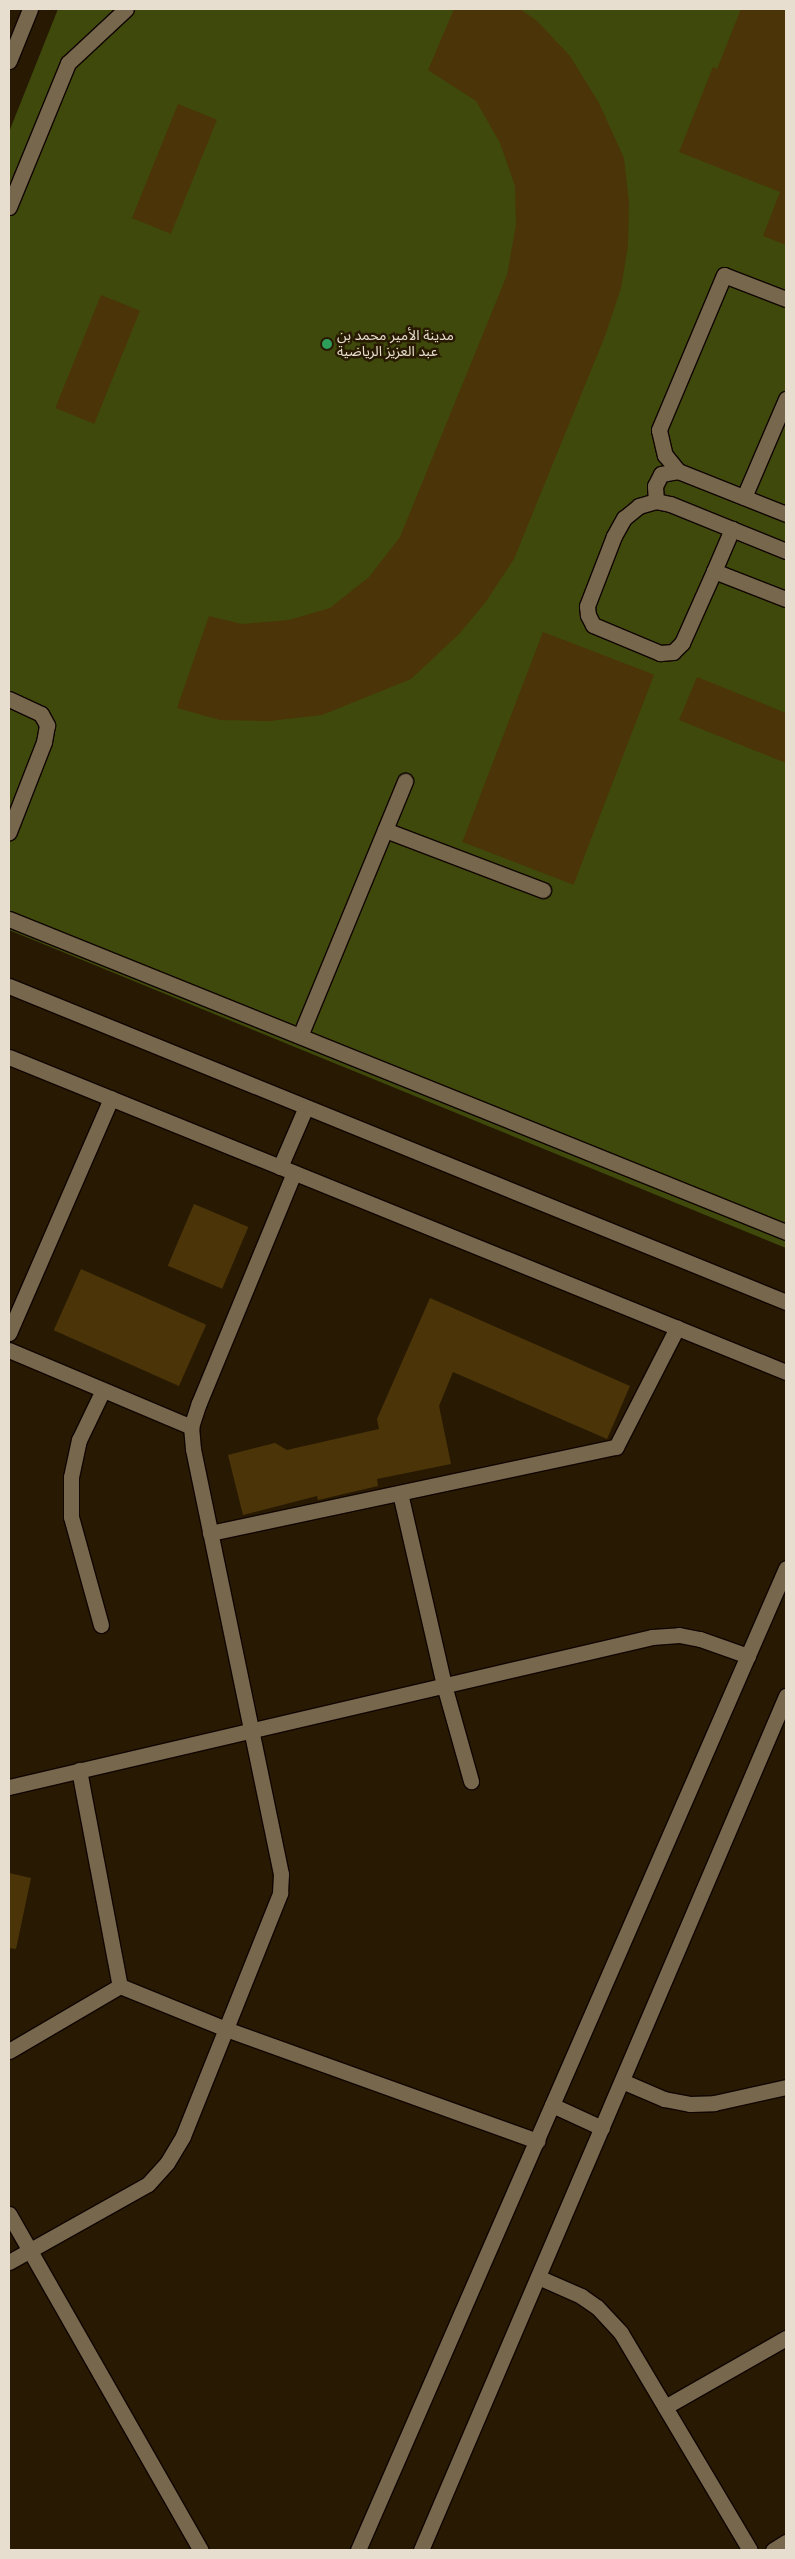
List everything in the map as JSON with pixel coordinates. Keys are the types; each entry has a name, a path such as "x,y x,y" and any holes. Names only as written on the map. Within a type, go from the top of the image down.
{"street":[{"path":"9,61 30,9"},
{"path":"9,207 68,63 126,9"},
{"path":"786,300 724,275 658,430 665,455 678,471 786,514"},
{"path":"744,497 786,399"},
{"path":"656,502 655,486 661,474 678,471"},
{"path":"732,529 682,643 673,652 660,653 593,625 588,615 587,606 614,536 624,518 639,506 656,502 670,504 732,529 786,551"},
{"path":"714,571 786,599"},
{"path":"9,699 41,714 47,725 44,742 9,832"},
{"path":"300,1036 405,781"},
{"path":"385,830 543,890"},
{"path":"9,919 786,1232"},
{"path":"9,986 786,1302"},
{"path":"9,1057 786,1372"},
{"path":"9,1333 111,1098"},
{"path":"9,2262 148,2184 167,2163 183,2136 280,1893 281,1874 210,1533 193,1448 191,1427 287,1170 306,1107"},
{"path":"210,1533 616,1446 677,1328"},
{"path":"9,1350 191,1427"},
{"path":"101,1625 71,1517 71,1477 79,1440 103,1390"},
{"path":"400,1493 444,1685 471,1781"},
{"path":"358,2550 786,1568"},
{"path":"9,1787 652,1637 679,1635 700,1639 748,1656"},
{"path":"421,2550 786,1696"},
{"path":"79,1770 120,1986"},
{"path":"120,1986 226,2029 537,2141"},
{"path":"9,2051 120,1986"},
{"path":"622,2081 664,2099 690,2104 714,2103 786,2087"},
{"path":"552,2105 602,2128"},
{"path":"9,2214 200,2550"},
{"path":"538,2277 582,2296 597,2307 621,2333 750,2550"},
{"path":"665,2407 786,2338"},
{"path":"773,2550 786,2542"}],"green space":[{"path":"58,9 786,9 786,1248 9,930 9,132"}],"building":[{"path":"454,9 520,9 537,21 570,56 599,103 624,158 629,203 628,246 621,288 605,336 514,559 485,603 459,634 411,679 322,715 269,721 220,720 177,708 209,616 242,624 289,620 330,608 369,577 400,537 507,275 516,225 515,186 500,143 476,101 428,70"},
{"path":"741,9 786,9 786,245 763,236 780,192 679,152 713,67 717,69"},
{"path":"178,104 217,120 171,234 132,218"},
{"path":"101,295 140,311 94,424 55,408"},
{"path":"543,632 654,675 573,885 462,842"},
{"path":"697,677 786,713 786,763 679,720"},
{"path":"194,1204 248,1227 222,1289 168,1266"},
{"path":"81,1269 206,1325 179,1386 54,1330"},
{"path":"430,1298 630,1386 607,1439 453,1372 439,1406 451,1464 377,1479 378,1486 318,1500 317,1496 243,1515 228,1455 275,1443 287,1450 379,1429 377,1419"},
{"path":"9,1873 31,1878 16,1949 9,1948"}],"place":[{"name":"مدينة الأمير محمد بن عبد العزيز الرياضية","path":"327,344"}]}
